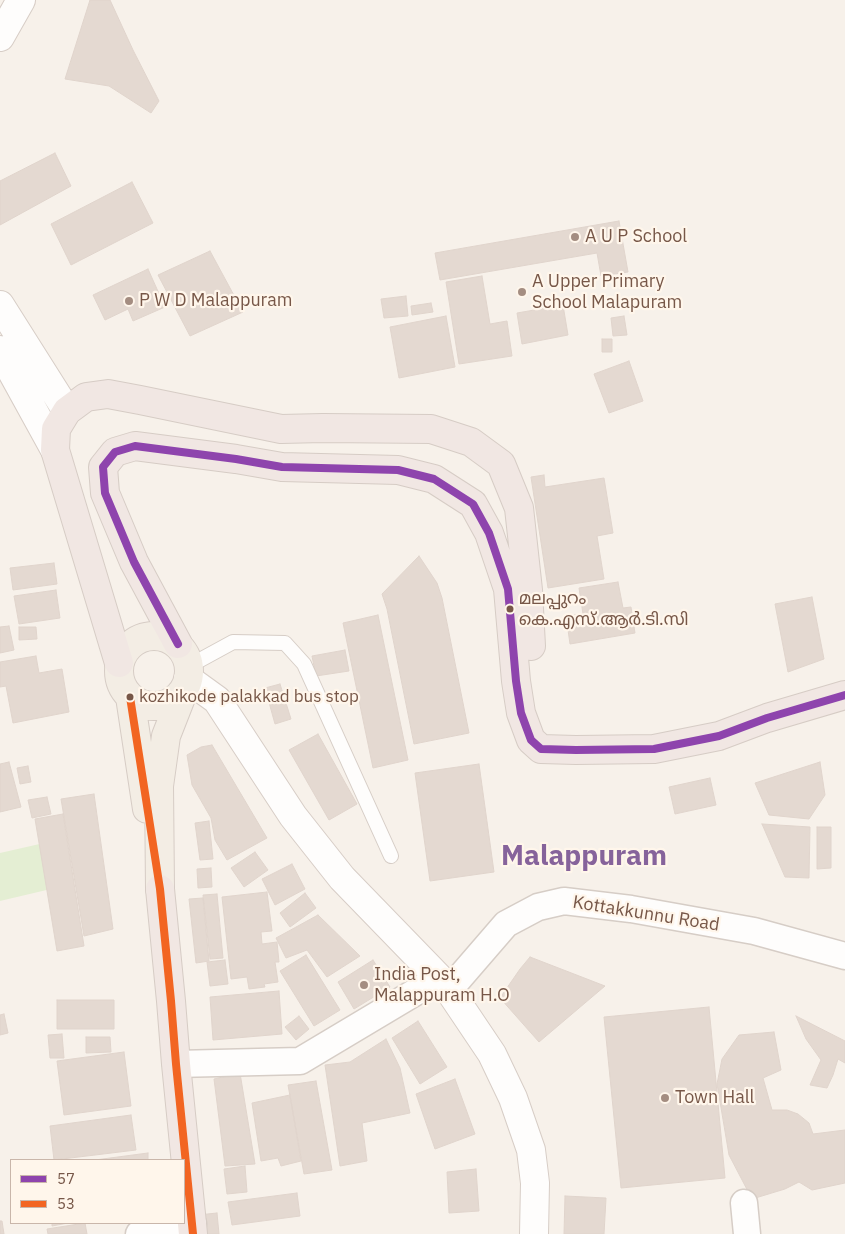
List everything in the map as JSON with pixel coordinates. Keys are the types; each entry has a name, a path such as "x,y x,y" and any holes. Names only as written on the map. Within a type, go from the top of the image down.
{"highway":[{"path":"119,663 55,450 56,429 67,411 86,397 108,394 281,429 431,430 471,442 501,464 518,508 528,590 534,694 544,730 555,740 576,750"},
{"path":"185,670 134,562 105,493 103,467 114,452 135,446 282,467 398,470 434,479 473,504 490,533 508,589 516,681 521,713 530,740 541,749 654,749 719,736 767,718 845,695"},
{"path":"160,890 193,1229"}],"main road":[{"path":"0,304 67,411"},
{"path":"0,350 55,450"},
{"path":"185,670 177,698 158,706 148,706 138,703 122,687 119,676 119,663 128,647 143,637 155,635 167,638 185,670 217,700 293,816 342,878 444,984 492,1054 513,1098 531,1150 535,1183 534,1234"},
{"path":"160,890 158,786 166,736 185,670"},
{"path":"130,697 160,890"}],"street":[{"name":"Kottakkunnu Road","path":"176,1064 300,1061 444,984 506,924 538,907 564,901 631,909 754,932 845,956"},
{"path":"744,1203 747,1234"},
{"path":"138,1234 193,1229"}],"lane":[{"path":"185,670 233,642 285,643 304,664 391,856"}],"green space":[{"path":"44,843 55,888 0,901 0,853"}],"building":[{"path":"90,0 110,0 159,101 151,113 109,86 65,79"},
{"path":"55,153 71,186 0,225 0,181"},
{"path":"132,182 153,223 71,265 51,224"},
{"name":"A U P School","path":"619,221 628,272 601,276 597,253 440,280 435,253"},
{"path":"210,251 243,312 190,336 158,275"},
{"name":"P W D Malappuram","path":"148,269 165,307 133,321 128,309 105,320 93,295"},
{"path":"482,276 490,324 507,321 512,356 459,364 446,282"},
{"path":"406,296 408,316 384,318 381,299"},
{"path":"431,303 433,312 412,315 411,306"},
{"path":"563,305 568,335 522,344 517,313"},
{"path":"446,316 455,367 399,378 390,327"},
{"path":"624,316 627,335 613,336 611,318"},
{"path":"602,339 612,339 612,352 602,352"},
{"path":"629,361 643,401 609,413 594,374"},
{"path":"544,475 545,487 604,478 613,533 597,536 604,579 548,588 531,477"},
{"path":"419,556 437,583 442,598 469,733 414,744 387,609 382,594"},
{"path":"54,563 57,584 13,590 10,568"},
{"path":"618,582 623,608 631,607 635,633 570,644 566,616 583,614 579,588"},
{"path":"56,590 60,618 19,624 14,596"},
{"path":"812,597 824,659 788,672 775,604"},
{"path":"378,615 408,760 373,768 343,623"},
{"path":"9,626 14,650 0,653 0,627"},
{"path":"19,627 36,627 37,639 19,640"},
{"path":"345,650 349,671 316,676 312,656"},
{"path":"36,656 39,673 62,669 69,712 13,723 6,686 0,687 0,662"},
{"path":"280,684 291,719 275,724 265,688"},
{"path":"318,734 357,804 329,820 289,750"},
{"path":"212,745 267,838 227,860 215,840 211,818 192,785 187,755 201,747"},
{"path":"9,762 21,807 0,812 0,764"},
{"path":"820,762 825,795 809,819 769,815 755,783"},
{"path":"479,764 494,872 430,881 415,773"},
{"path":"28,766 31,782 20,784 17,768"},
{"path":"710,778 716,805 675,814 669,787"},
{"path":"94,794 113,929 84,936 61,799"},
{"path":"47,797 51,814 32,818 28,800"},
{"path":"63,814 84,946 57,951 35,819"},
{"path":"209,821 213,859 200,860 195,823"},
{"path":"762,824 810,827 809,878 785,877"},
{"path":"817,827 831,827 831,868 817,869"},
{"path":"255,852 268,870 244,887 231,868"},
{"path":"292,864 305,889 275,905 262,879"},
{"path":"211,868 212,887 198,888 197,869"},
{"path":"267,892 272,931 261,932 262,944 277,942 279,962 275,962 278,982 264,984 265,987 249,989 247,977 231,979 222,897"},
{"path":"305,893 316,908 290,927 280,913"},
{"path":"217,894 223,958 210,959 203,895"},
{"path":"203,898 209,961 196,963 189,899"},
{"path":"318,915 360,956 327,977 307,950 286,958 276,938"},
{"path":"306,955 340,1010 314,1026 280,971"},
{"path":"530,957 605,986 539,1042 500,998"},
{"path":"225,960 228,984 210,986 207,962"},
{"name":"India Post, Malappuram H.O","path":"373,960 390,987 354,1009 338,982"},
{"path":"279,991 282,1034 213,1040 210,997"},
{"path":"57,1000 114,1000 114,1029 57,1029"},
{"name":"Town Hall","path":"709,1007 725,1178 621,1188 604,1017"},
{"path":"4,1014 8,1033 0,1035 0,1015"},
{"path":"299,1016 309,1029 296,1040 285,1027"},
{"path":"796,1016 845,1041 845,1063 838,1059 827,1088 810,1085 821,1060 806,1039"},
{"path":"418,1021 447,1067 420,1084 392,1038"},
{"path":"774,1032 781,1070 763,1078 772,1110 787,1110 798,1114 809,1123 813,1134 845,1130 845,1183 812,1190 799,1182 785,1189 752,1199 729,1155 717,1084 722,1059 739,1035"},
{"path":"62,1034 64,1058 50,1058 48,1035"},
{"path":"86,1037 110,1037 111,1052 86,1053"},
{"path":"386,1039 400,1068 410,1113 362,1123 367,1161 340,1166 325,1065 350,1062"},
{"path":"124,1052 131,1106 64,1115 57,1061"},
{"path":"240,1073 255,1164 225,1166 214,1079"},
{"path":"455,1079 475,1134 435,1149 416,1094"},
{"path":"316,1081 332,1170 304,1174 288,1085"},
{"path":"290,1095 301,1161 281,1166 278,1158 261,1161 252,1103"},
{"path":"131,1115 136,1150 54,1159 50,1126"},
{"path":"148,1153 148,1159 103,1159"},
{"path":"245,1166 247,1192 227,1194 224,1169"},
{"path":"476,1169 479,1211 449,1213 447,1172"},
{"path":"297,1193 300,1216 232,1225 228,1202"},
{"path":"565,1196 606,1198 604,1234 564,1234"},
{"path":"217,1213 219,1234 200,1234 198,1215"},
{"path":"0,1221 2,1221 4,1234 0,1234"},
{"path":"85,1224 87,1234 48,1234 47,1229"}],"transit line":[{"name":"57","path":"178,644 134,562 105,493 103,467 115,452 135,446 282,467 398,470 434,479 473,504 489,533 508,589 516,681 521,713 531,740 541,749 654,749 719,736 767,718 845,695"},
{"name":"53","path":"130,697 160,889 193,1234"}],"place":[{"name":"A U P School","path":"575,237"},
{"name":"A Upper Primary School Malapuram","path":"522,292"},
{"name":"P W D Malappuram","path":"129,301"},
{"name":"മലപ്പുറം കെ.എസ്.ആർ.ടി.സി","path":"510,609"},
{"name":"kozhikode palakkad bus stop","path":"130,697"},
{"name":"India Post, Malappuram H.O","path":"364,985"},
{"name":"Town Hall","path":"665,1098"}],"district":[{"name":"Malappuram","path":"584,857"}]}
